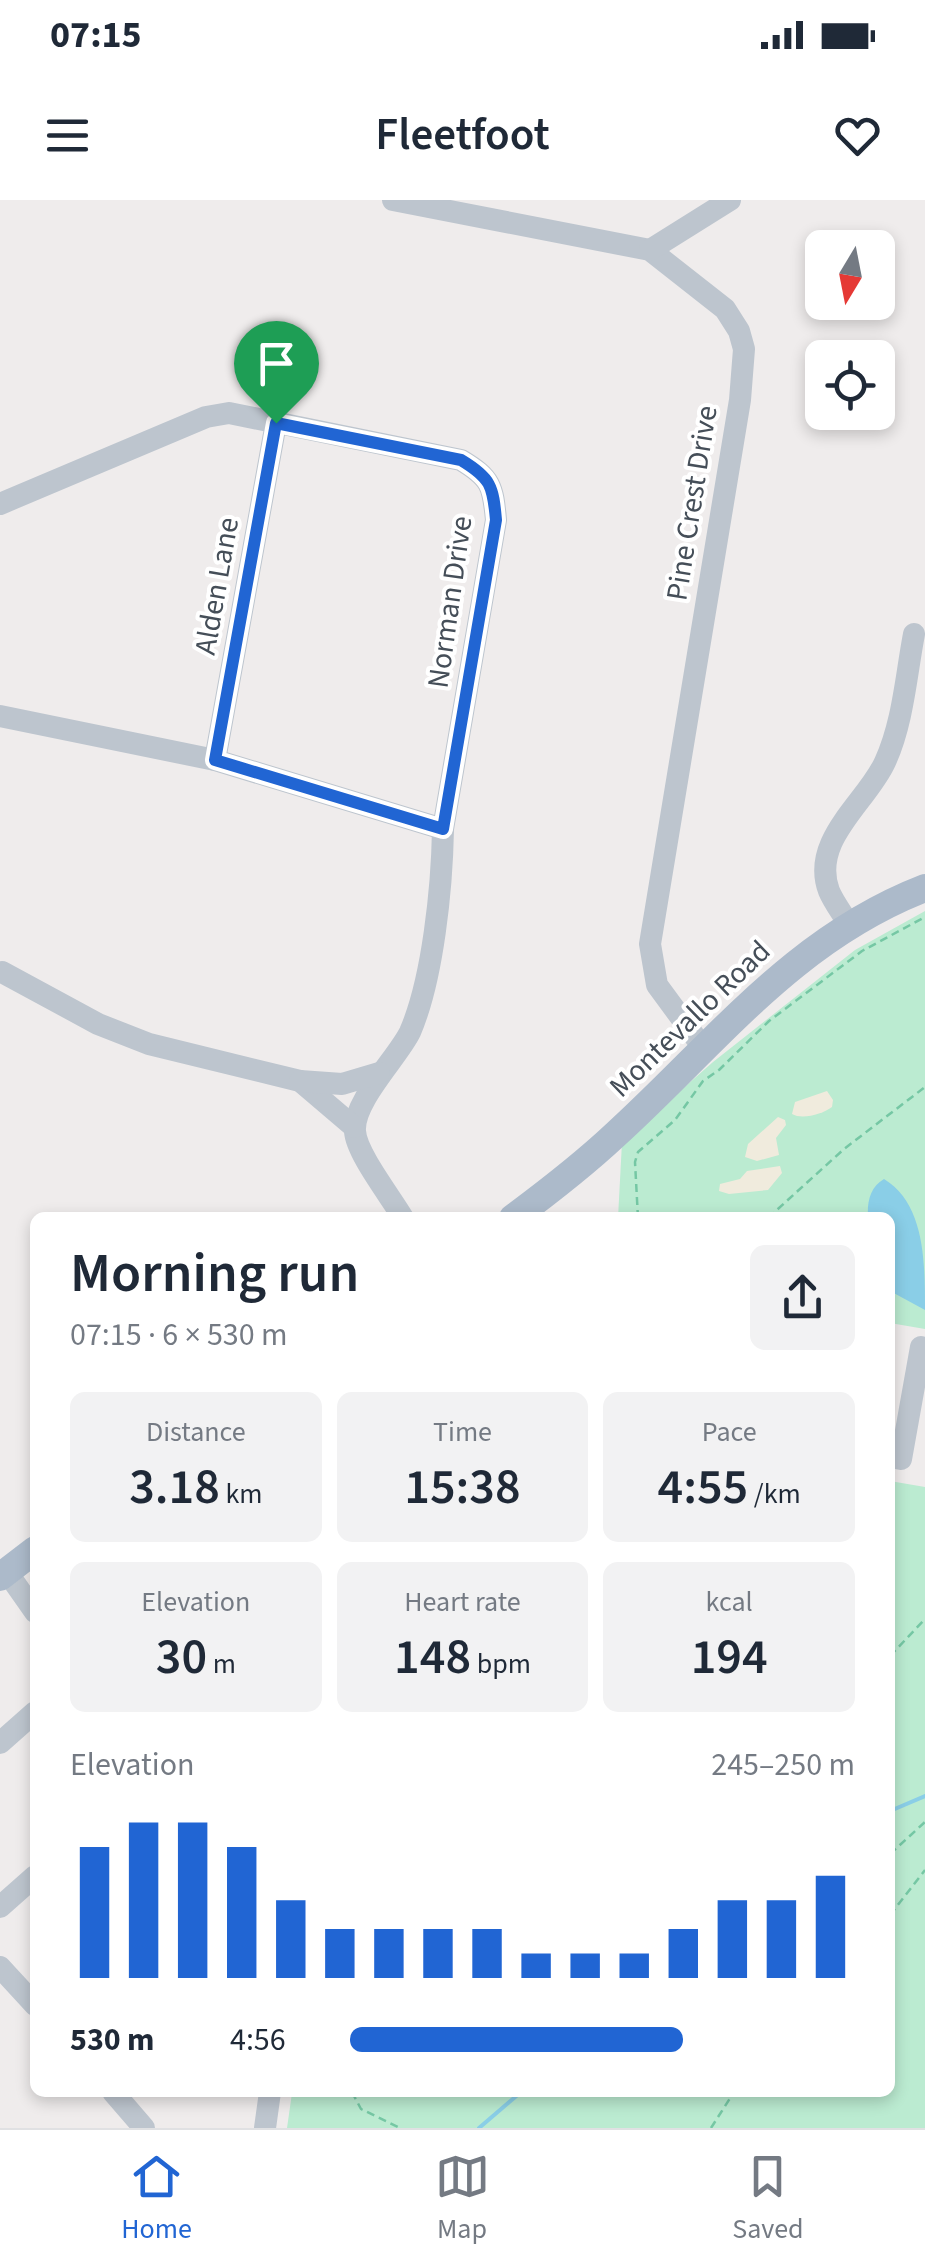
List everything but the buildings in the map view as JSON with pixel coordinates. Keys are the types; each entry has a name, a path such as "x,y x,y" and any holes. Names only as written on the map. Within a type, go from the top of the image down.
{"main road":[{"name":"Montevallo Road","path":"520,1212 614,1136 800,959 868,912 925,888"},
{"path":"4,1574 30,1554"}],"street":[{"name":"Pine Crest Drive","path":"392,200 650,250 725,308 739,331 744,349 740,400 650,944 657,985 704,1048"},
{"path":"650,250 730,200"},
{"name":"Norman Drive","path":"0,504 206,417 229,413 461,460 483,473 493,490 496,520 443,829 426,976 409,1034 380,1073 354,1127"},
{"name":"Alden Lane","path":"215,760 276,423"},
{"path":"849,925 829,891 829,855 845,817 876,780 886,760 914,634"},
{"path":"0,716 215,760 443,829"},
{"path":"1,965 98,1024 132,1038 300,1081 342,1084 380,1073"},
{"path":"300,1081 354,1127 357,1143 399,1212"},
{"path":"895,1458 901,1459 921,1348"},
{"path":"4,1574 30,1606"},
{"path":"0,1743 30,1716"},
{"path":"0,1907 30,1880"},
{"path":"0,1967 30,2000"},
{"path":"117,2097 144,2128"},
{"path":"265,2128 269,2097"}],"path":[{"path":"638,1212 634,1162 638,1152 675,1120 703,1080 719,1070 769,1021 862,950 925,917"},
{"path":"775,1212 860,1135 925,1087"},
{"path":"895,1651 925,1619"},
{"path":"895,1849 925,1822"},
{"path":"895,1909 925,1870"},
{"path":"354,2097 361,2110 400,2128"},
{"path":"712,2128 731,2097"}],"green space":[{"path":"925,911 925,1329 895,1324 895,1212 618,1212 622,1142 713,1062 855,950"},
{"path":"895,1482 925,1487 925,2128 287,2128 291,2097 895,2097"}],"sand":[{"path":"827,1091 833,1100 832,1107 812,1115 792,1114 795,1102"},
{"path":"778,1117 786,1125 776,1138 779,1155 757,1161 745,1157 748,1144"},
{"path":"780,1166 782,1173 768,1190 729,1194 719,1191 720,1184 740,1179 747,1171"}],"water":[{"path":"884,1179 898,1190 915,1219 923,1254 925,1310 895,1294 895,1212 868,1212 875,1186"}],"waterway":[{"path":"895,1809 925,1796"},
{"path":"479,2128 515,2097"}],"route":[{"path":"276,423 461,460 483,473 493,490 496,520 443,829 215,760 276,423"}]}
